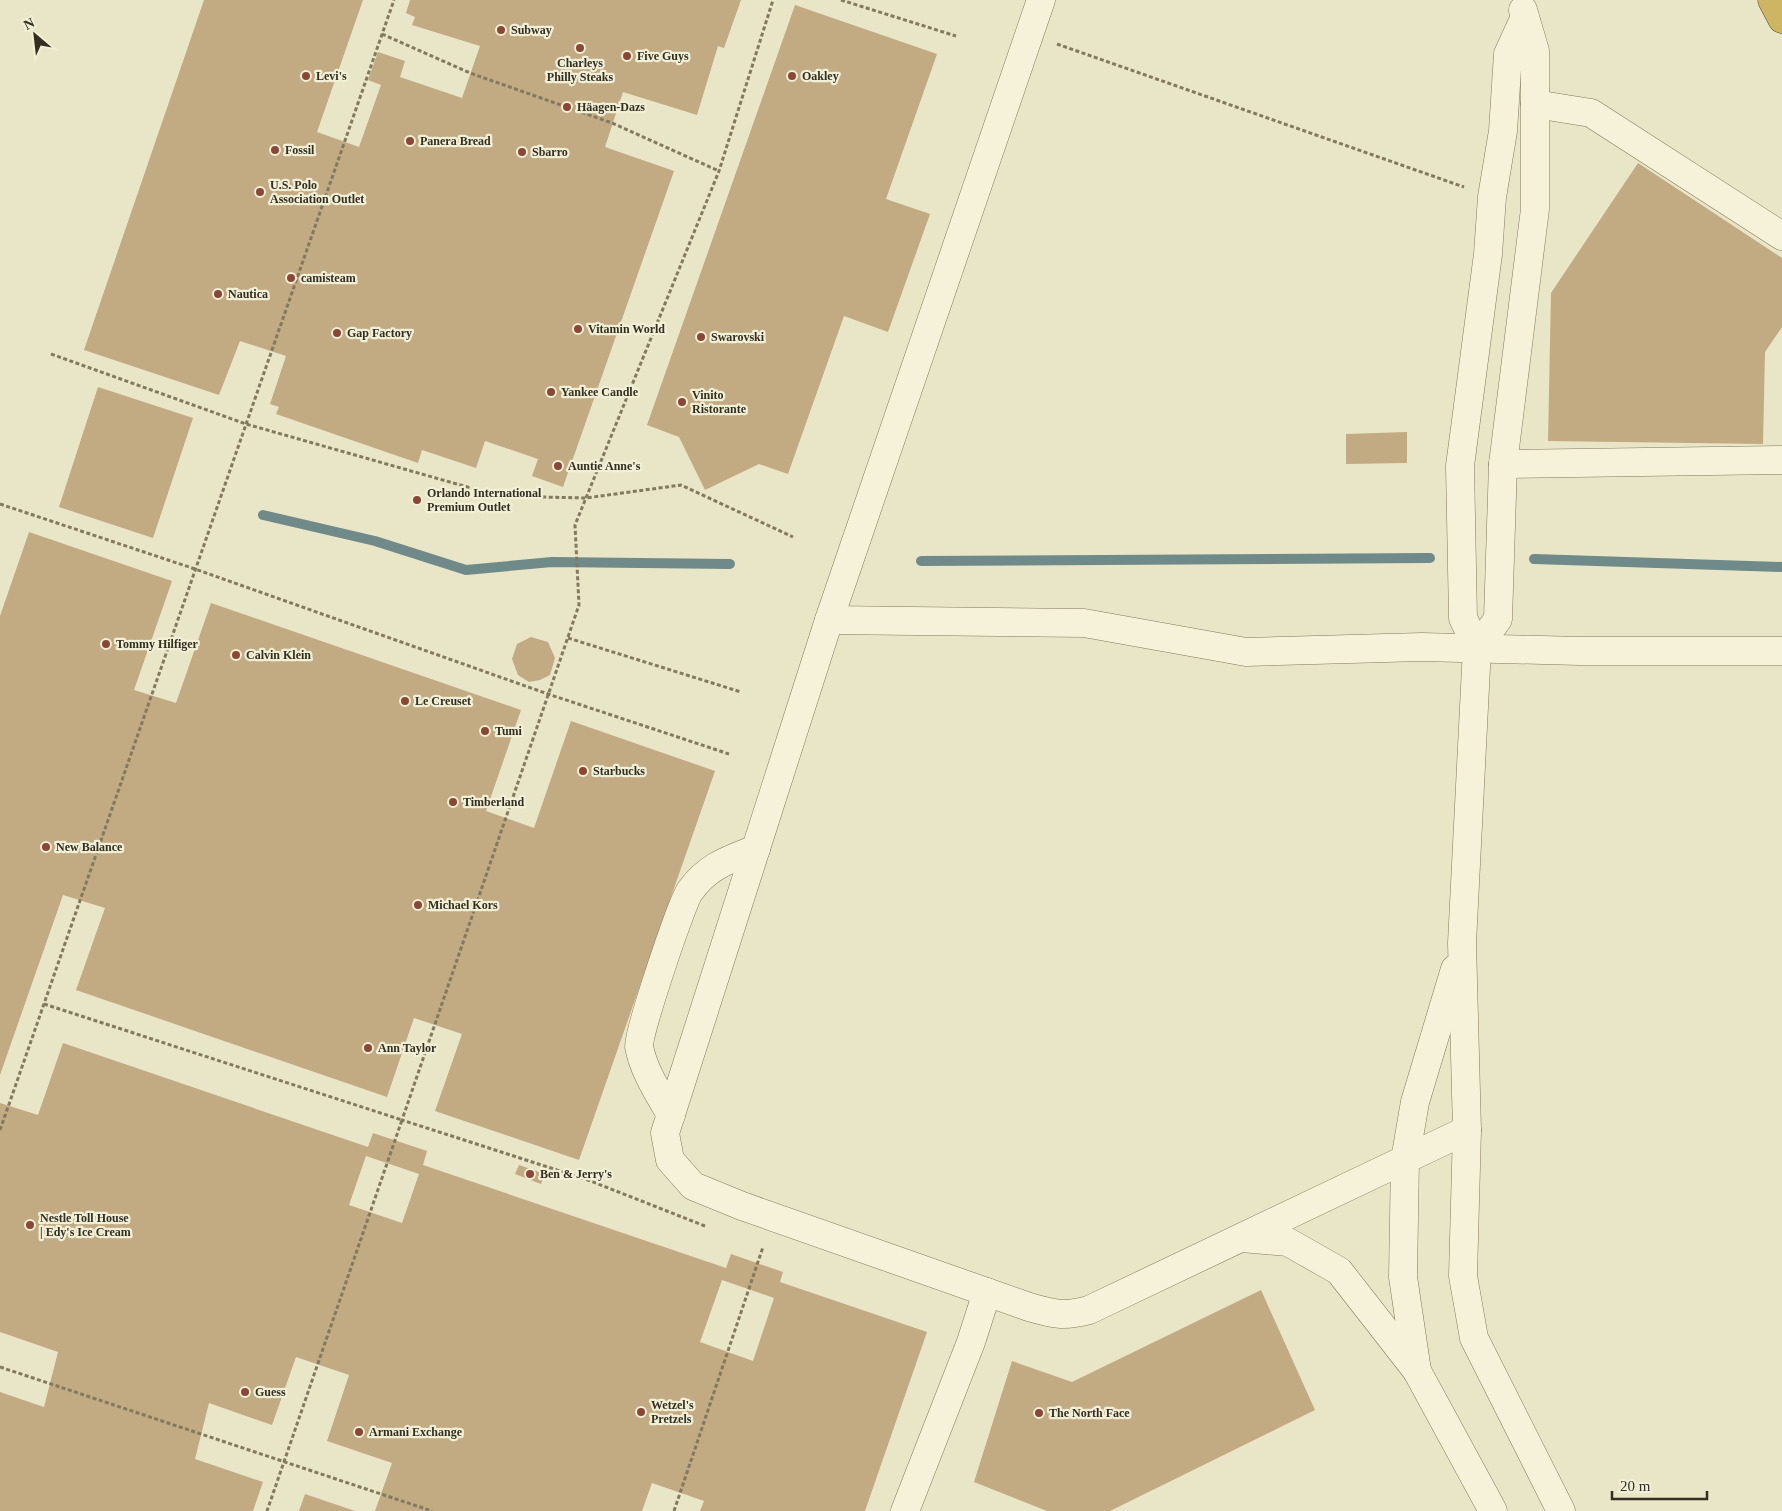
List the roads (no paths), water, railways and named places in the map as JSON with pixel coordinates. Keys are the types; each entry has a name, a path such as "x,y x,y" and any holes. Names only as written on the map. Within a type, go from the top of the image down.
{"highway":[{"path":"1772,0 1782,19"}],"lane":[{"path":"1041,0 828,620 665,1133 670,1160 693,1186 742,1206 1029,1307 1056,1315 1070,1315 1089,1310 1467,1130"},
{"path":"1477,648 1498,619 1503,464 1535,209 1535,51 1523,9"},
{"path":"1523,9 1508,54 1503,131 1492,197 1488,254 1460,466 1463,618 1477,648 1462,943 1467,1130 1463,1276 1474,1338 1561,1511"},
{"path":"1535,104 1591,113 1782,236"},
{"path":"1503,131 1535,136"},
{"path":"1503,464 1782,460"},
{"path":"828,620 1084,623 1246,652 1422,647 1579,651 1782,651"},
{"path":"671,1115 649,1075 638,1045 646,1014 689,892 717,864 756,849"},
{"path":"1418,1371 1403,1277 1405,1160 1415,1102 1462,943"},
{"path":"1241,1238 1288,1242 1339,1271 1418,1371 1492,1511"},
{"path":"905,1511 971,1342 987,1292"}],"waterway":[{"path":"263,515 375,541 466,570 552,562 730,564"},
{"path":"921,561 1430,558"},
{"path":"1534,559 1782,567"}],"place":[{"name":"Subway","path":"501,30"},
{"name":"Charleys Philly Steaks","path":"580,48"},
{"name":"Five Guys","path":"627,56"},
{"name":"Levi's","path":"306,76"},
{"name":"Oakley","path":"792,76"},
{"name":"Häagen-Dazs","path":"567,107"},
{"name":"Panera Bread","path":"410,141"},
{"name":"Fossil","path":"275,150"},
{"name":"Sbarro","path":"522,152"},
{"name":"U.S. Polo Association Outlet","path":"260,192"},
{"name":"camisteam","path":"291,278"},
{"name":"Nautica","path":"218,294"},
{"name":"Vitamin World","path":"578,329"},
{"name":"Gap Factory","path":"337,333"},
{"name":"Swarovski","path":"701,337"},
{"name":"Yankee Candle","path":"551,392"},
{"name":"Vinito Ristorante","path":"682,402"},
{"name":"Auntie Anne's","path":"558,466"},
{"name":"Orlando International Premium Outlet","path":"417,500"},
{"name":"Tommy Hilfiger","path":"106,644"},
{"name":"Calvin Klein","path":"236,655"},
{"name":"Le Creuset","path":"405,701"},
{"name":"Tumi","path":"485,731"},
{"name":"Starbucks","path":"583,771"},
{"name":"Timberland","path":"453,802"},
{"name":"New Balance","path":"46,847"},
{"name":"Michael Kors","path":"418,905"},
{"name":"Ann Taylor","path":"368,1048"},
{"name":"Ben & Jerry's","path":"530,1174"},
{"name":"Nestle Toll House | Edy's Ice Cream","path":"30,1225"},
{"name":"Guess","path":"245,1392"},
{"name":"Wetzel's Pretzels","path":"641,1412"},
{"name":"The North Face","path":"1039,1413"},
{"name":"Armani Exchange","path":"359,1432"}]}
